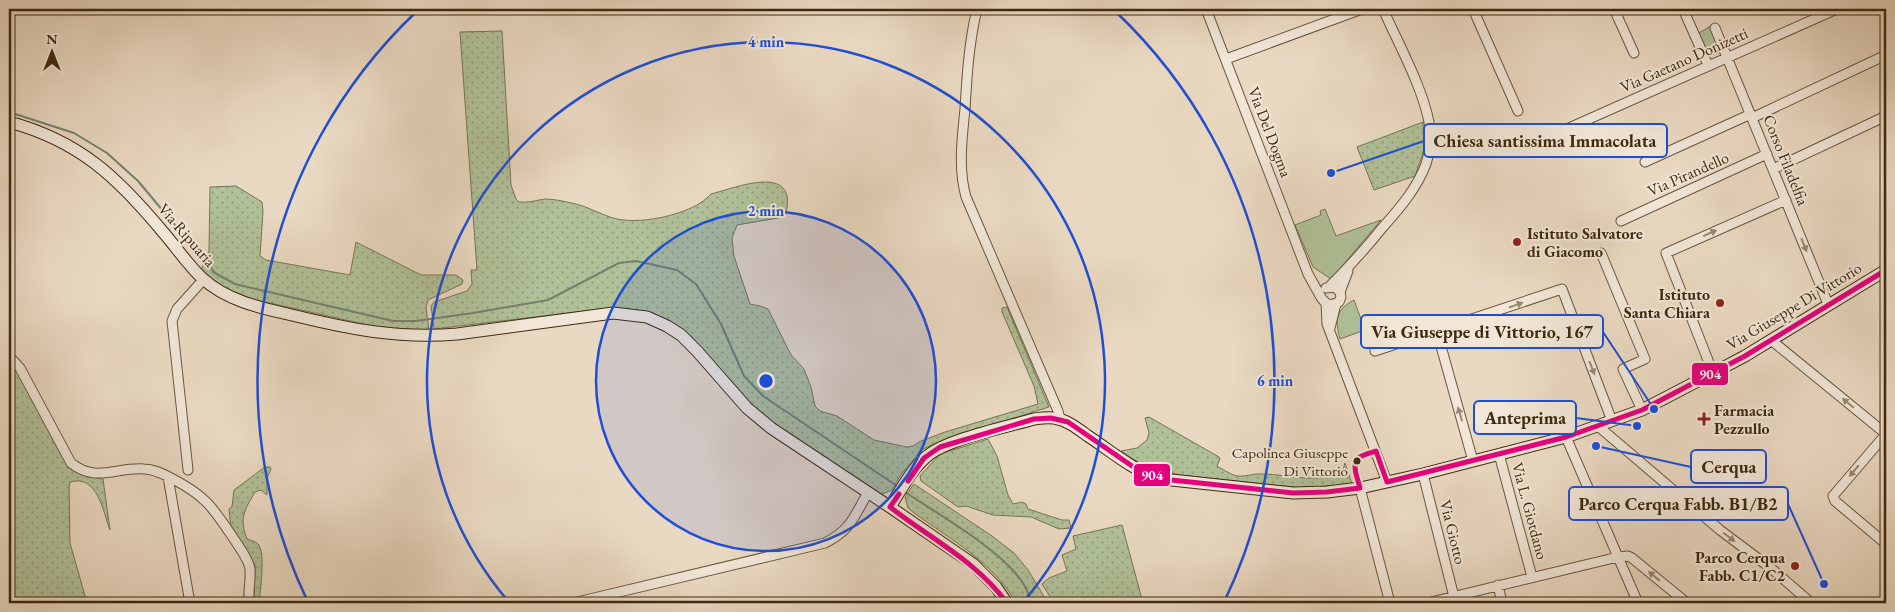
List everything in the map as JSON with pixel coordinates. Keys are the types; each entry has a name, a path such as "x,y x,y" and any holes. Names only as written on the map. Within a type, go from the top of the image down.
{"street":[{"path":"976,9 970,36 962,145 962,185 1060,419"},
{"name":"Via Del Dogma","path":"1206,9 1314,287 1324,301"},
{"path":"1226,59 1362,9"},
{"path":"1383,9 1420,92 1429,124 1429,149 1421,174 1404,203 1349,268 1322,293 1330,329 1387,482"},
{"path":"1473,9 1518,111"},
{"path":"1614,9 1634,53"},
{"path":"1683,9 1708,65"},
{"name":"Via Gaetano Donizetti","path":"1544,139 1836,9"},
{"name":"Corso Filadelfia","path":"1715,28 1828,304"},
{"path":"1645,162 1886,55"},
{"path":"1773,168 1886,116"},
{"name":"Via Ripuaria","path":"9,122 62,141 103,168 136,200 203,280 232,298 261,308 338,326 388,334 420,336 457,334 613,313 647,317 667,326 681,335 748,408 771,428 972,564 996,587 1007,603"},
{"name":"Via Pirandello","path":"1621,221 1767,154"},
{"path":"1713,373 1666,253 1786,200"},
{"path":"1601,254 1645,359 1623,370 1642,410"},
{"path":"1307,266 1327,287 1336,287 1340,292"},
{"path":"1330,329 1336,304 1340,300 1340,292 1349,268"},
{"name":"Via Giuseppe Di Vittorio","path":"890,507 924,458 940,447 1046,417 1060,419 1073,425 1138,470 1162,479 1293,493 1327,492 1360,488 1424,474 1566,437 1642,410 1771,340 1886,270"},
{"path":"188,470 172,321 177,309 203,280"},
{"path":"1375,351 1562,289 1612,421"},
{"path":"1324,301 1331,305 1336,304"},
{"path":"1437,332 1473,461"},
{"path":"1771,340 1886,434 1833,496 1835,501 1886,544"},
{"path":"9,356 20,368 71,463 80,470 92,474 105,474 133,468 146,468 168,477 201,495 215,510 250,568 248,603"},
{"path":"1598,426 1720,530 1811,603"},
{"path":"1566,437 1638,603"},
{"name":"Via L. Giotdano","path":"1499,454 1532,577"},
{"name":"Via Giotto","path":"1424,474 1454,597"},
{"path":"168,477 190,603"},
{"path":"1360,488 1390,603"},
{"path":"574,603 824,543 847,529 867,494"},
{"path":"1427,603 1618,557 1632,558 1687,603"},
{"path":"1498,585 1502,603"}],"green space":[{"path":"1711,26 1721,52 1708,56 1697,34"},
{"path":"502,31 511,185 519,202 546,199 557,200 576,204 612,218 634,221 658,218 683,211 704,201 711,194 748,184 774,183 783,188 787,197 786,213 778,218 737,225 732,238 734,256 750,304 768,309 791,355 804,369 811,387 815,406 820,411 837,416 874,440 907,447 945,432 1038,404 1034,386 1002,312 1002,308 1007,307 1049,407 936,443 921,450 900,476 892,490 880,495 773,424 741,394 691,336 676,326 651,314 631,309 610,308 434,329 431,306 434,302 467,291 472,284 471,270 477,270 460,32"},
{"path":"1423,122 1424,150 1415,176 1374,190 1357,147"},
{"path":"236,186 262,202 260,256 266,260 350,275 356,242 421,275 456,275 463,280 462,284 428,300 426,308 429,330 381,328 252,299 218,285 201,270 209,252 210,187"},
{"path":"1325,209 1336,236 1381,220 1331,279 1313,267 1295,225 1321,215 1320,211"},
{"path":"1354,300 1365,330 1340,339 1337,327 1338,316 1343,308"},
{"path":"9,363 20,375 63,458 81,473 103,479 110,530 102,505 93,489 79,481 70,482 69,487 70,543 87,603 9,603"},
{"path":"1149,417 1219,457 1217,466 1235,475 1268,474 1301,478 1323,477 1343,470 1345,463 1352,484 1303,488 1180,475 1146,467 1121,451 1137,448 1147,440 1149,433 1145,418"},
{"path":"988,439 997,456 1008,495 1013,504 1022,502 1026,504 1028,509 1062,520 1069,520 1071,528 1059,529 1031,517 993,515 966,506 958,507 921,481 920,476 938,456"},
{"path":"265,467 270,467 271,469 267,478 267,495 261,490 255,492 243,520 247,539 258,544 262,555 259,603 254,603 255,565 231,529 229,509 232,507 234,490"},
{"path":"914,484 1014,553 1028,570 1048,603 1016,603 1007,589 984,564 908,508 905,497"},
{"path":"1122,525 1143,603 1054,603 1042,584 1049,578 1067,571 1062,555 1076,549 1073,536"}],"waterway":[{"path":"9,112 74,133 107,153 138,181 215,273 235,284 393,321 416,321 548,300 619,263 636,261 677,270 696,284 721,324 744,376 763,396 897,486"},
{"path":"905,492 967,532 998,556 1021,580 1033,603"}],"transit line":[{"name":"904","path":"908,481 924,458 940,447 1034,419 1051,418 1068,422 1132,466 1162,479 1293,493 1327,492 1360,488 1355,467 1357,460 1366,454 1376,451 1387,482 1566,437 1642,410 1745,356 1886,270"},
{"name":"904","path":"899,494 890,507 967,562 981,574 1007,603"}],"place":[{"name":"Chiesa santissima Immacolata","path":"1331,173"},
{"name":"Istituto Salvatore di Giacomo","path":"1517,242"},
{"name":"Istituto Santa Chiara","path":"1720,303"},
{"name":"Via Giuseppe di Vittorio, 167","path":"1654,409"},
{"name":"Farmacia Pezzullo","path":"1704,419"},
{"name":"Anteprima","path":"1637,426"},
{"name":"Cerqua","path":"1596,446"},
{"name":"Capolinea Giuseppe Di Vittorio","path":"1357,461"},
{"name":"Parco Cerqua Fabb. C1/C2","path":"1795,566"},
{"name":"Parco Cerqua Fabb. B1/B2","path":"1824,584"}]}
